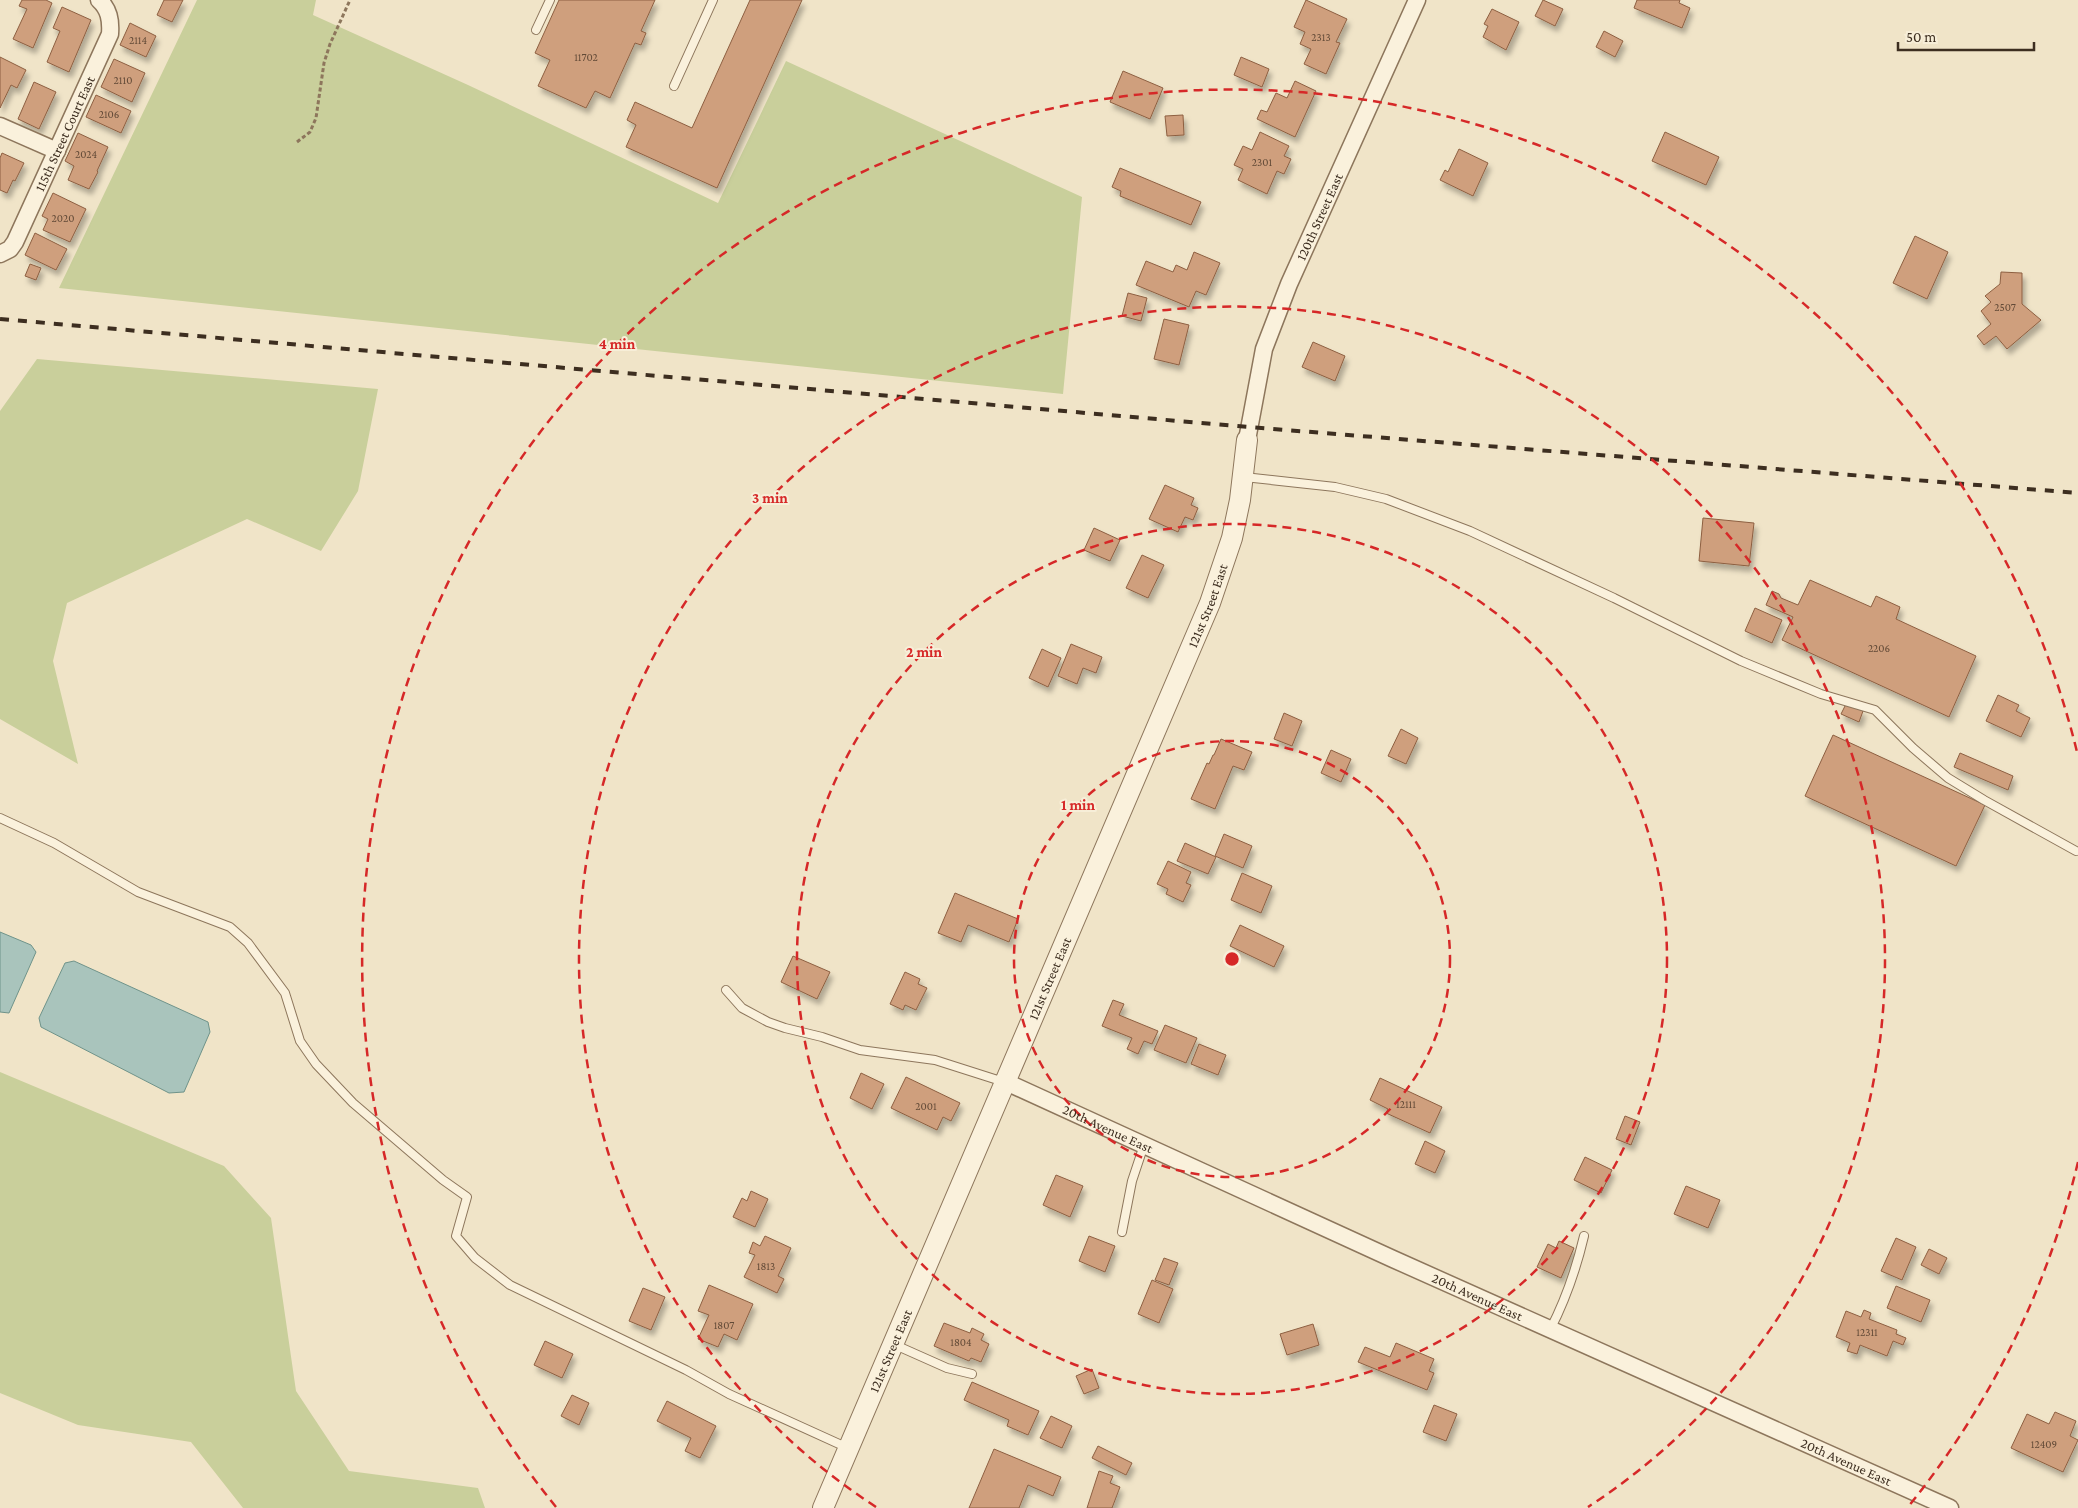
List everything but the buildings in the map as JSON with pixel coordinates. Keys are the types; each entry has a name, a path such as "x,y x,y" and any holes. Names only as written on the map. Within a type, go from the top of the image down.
{"street":[{"name":"115th Street Court East","path":"5,252 15,242 110,34 109,16 106,6 99,0"},
{"name":"120th Street East","path":"1247,440 1264,349 1289,284 1417,0"},
{"path":"0,126 57,151"},
{"name":"121st Street East","path":"823,1508 1210,603 1232,538 1247,440"},
{"name":"20th Avenue East","path":"1006,1082 1550,1330 1950,1508"}],"lane":[{"path":"536,30 550,0"},
{"path":"674,86 714,0"},
{"path":"1242,476 1335,487 1386,499 1470,531 1614,598 1741,661 1821,694 1875,710 1912,748 1948,778 2076,851"},
{"path":"0,818 54,843 138,892 230,927 248,943 285,993 300,1041 316,1064 354,1103 443,1180 467,1197 456,1236 476,1258 510,1285 686,1370 729,1394 849,1448"},
{"path":"726,990 742,1008 768,1022 785,1028 822,1037 860,1050 935,1060 1006,1082"},
{"path":"1122,1232 1132,1181 1144,1145"},
{"path":"1550,1330 1564,1303 1575,1274 1584,1236"},
{"path":"893,1344 947,1368 972,1374"}],"path":[{"path":"297,142 310,132 316,118 324,63 330,44 350,0"}],"green space":[{"path":"197,0 316,0 313,15 468,85 718,203 786,61 1082,197 1063,394 59,288"},
{"path":"37,359 378,389 358,491 321,551 247,519 67,603 53,661 78,764 0,719 0,411"},
{"path":"0,1072 224,1166 271,1218 296,1391 349,1471 478,1488 485,1508 243,1508 191,1442 78,1425 0,1393"}],"water":[{"path":"0,932 31,945 36,952 9,1013 0,1012"},
{"path":"74,961 208,1022 210,1032 184,1092 169,1093 41,1027 39,1018 65,963"}],"railway":[{"path":"0,319 1248,427 2078,493"}]}
